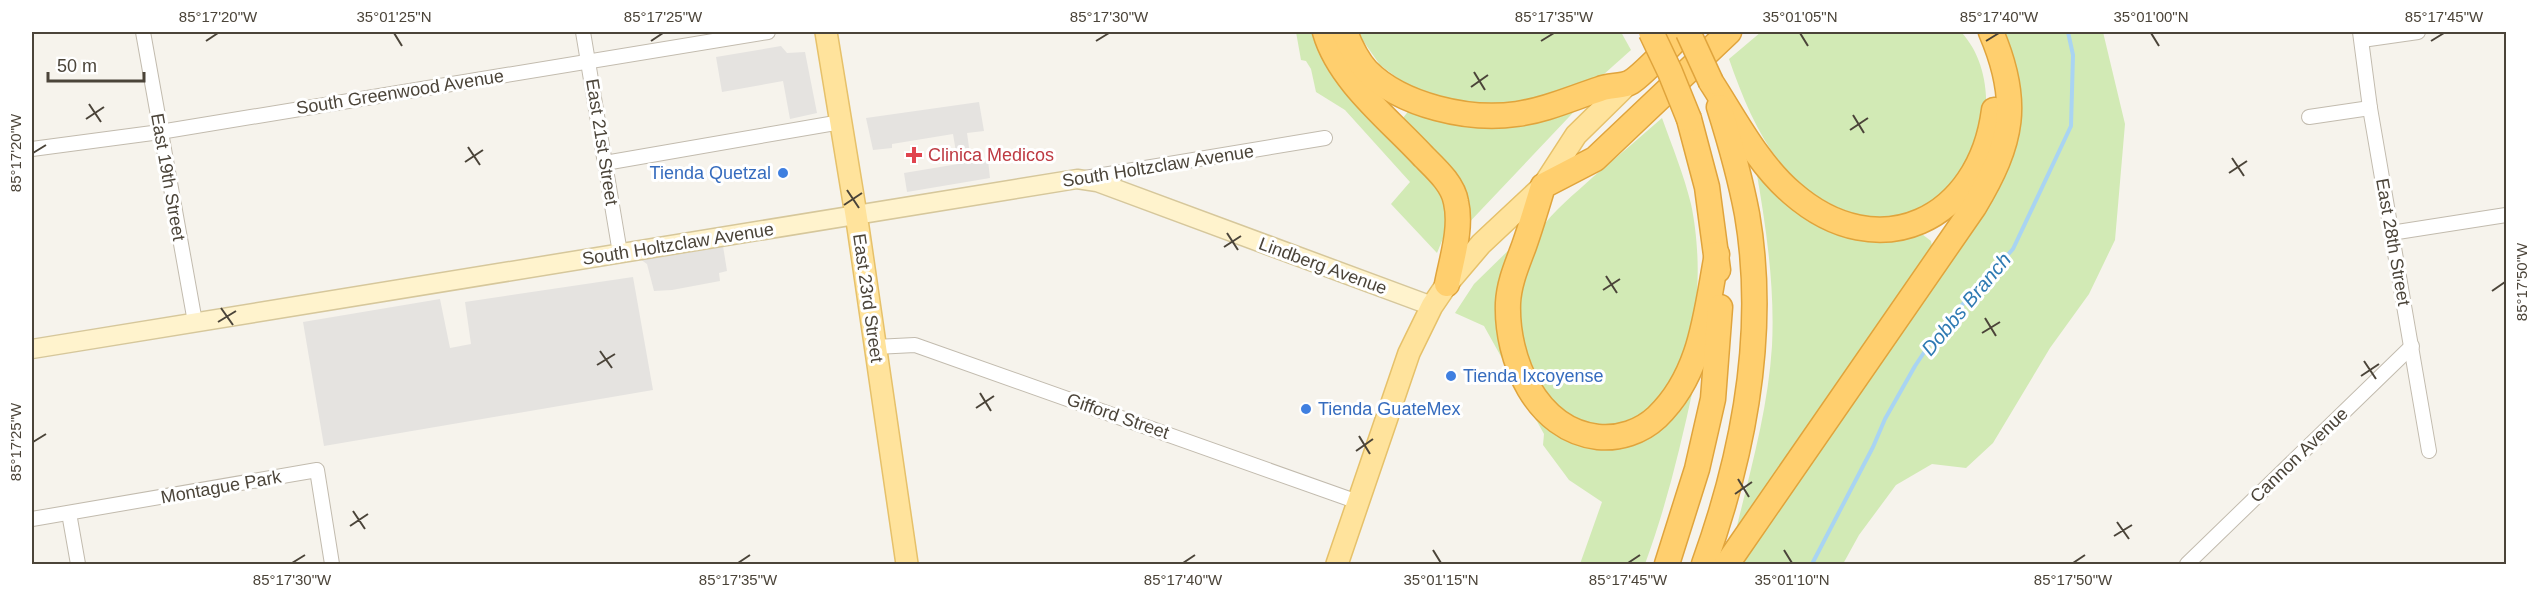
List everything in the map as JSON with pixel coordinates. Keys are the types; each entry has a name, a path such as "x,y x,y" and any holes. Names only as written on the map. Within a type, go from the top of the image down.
{"highway":[{"path":"1325,32 1330,49 1343,72 1443,176 1456,198 1458,216 1447,284"},
{"path":"1345,32 1351,48 1367,70 1386,85 1411,99 1474,115 1516,114 1630,82 1686,32 1710,82 1735,158 1747,214 1754,277 1754,330 1748,391 1739,443 1704,564"},
{"path":"1651,32 1689,119 1707,187 1717,254 1720,302 1713,399 1694,479 1667,564"},
{"path":"1717,254 1700,347 1686,379 1656,418 1641,429 1624,436 1586,435 1569,430 1552,419 1534,395 1515,356 1509,332 1508,302 1514,272 1543,186 1595,159 1729,32"},
{"path":"1710,82 1768,167 1791,192 1825,216 1844,223 1868,229 1896,229 1918,224 1937,214 1955,199 1969,182 1991,134 1995,110 1992,80 1980,42 1972,32"},
{"path":"1727,564 1974,207 1994,173 2003,152 2010,94 2006,72 1991,32"}],"main road":[{"name":"East 23rd Street","path":"826,32 856,216 907,564"},
{"path":"1337,564 1409,354 1432,306 1447,284 1481,244 1543,186 1576,135 1630,82"},
{"name":"South Holtzclaw Avenue","path":"32,349 1077,179"},
{"name":"Lindberg Avenue","path":"1077,179 1097,182 1432,306"}],"street":[{"name":"East 19th Street","path":"143,32 195,322"},
{"name":"East 21st Street","path":"583,32 620,253"},
{"name":"South Greenwood Avenue","path":"32,149 160,132 768,32"},
{"path":"2361,36 2418,32"},
{"name":"East 28th Street","path":"2361,36 2370,108 2429,451"},
{"path":"2309,117 2370,108"},
{"path":"606,163 841,122"},
{"name":"South Holtzclaw Avenue","path":"1077,179 1325,138"},
{"path":"2391,233 2506,215"},
{"name":"Gifford Street","path":"875,347 915,345 1358,502"},
{"name":"Cannon Avenue","path":"2187,564 2412,346"},
{"name":"Montague Park","path":"32,519 317,470 332,564"},
{"path":"69,513 78,564"}],"green space":[{"path":"1296,32 1314,32 1442,195 1448,226 1437,253 1391,204 1410,182 1345,110 1316,92 1311,69 1306,61 1301,60"},
{"path":"1357,32 1621,32 1631,50 1603,75 1554,97 1507,104 1454,102 1415,91 1380,65"},
{"path":"1761,32 1961,32 1976,53 1984,78 1986,117 1983,134 1952,190 1916,213 1905,218 1887,220 1856,214 1830,204 1808,190 1774,154 1760,132 1738,85 1729,59"},
{"path":"2003,32 2103,32 2125,124 2115,240 2089,294 2050,348 1993,443 1966,468 1932,464 1896,485 1859,535 1843,564 1739,564 1950,253 2020,102 2015,61"},
{"path":"1586,99 1462,230 1441,158 1403,118 1412,106 1448,117"},
{"path":"1662,118 1685,182 1695,229 1697,284 1695,313 1689,341 1680,367 1667,390 1650,408 1625,423 1610,427 1596,426 1562,409 1536,377 1521,339 1518,301 1521,286 1539,232 1557,209"},
{"path":"1756,169 1802,209 1918,231 1931,241 1933,251 1735,534 1767,394 1772,346 1771,279"},
{"path":"1518,241 1511,262 1528,397 1607,447 1693,389 1672,478 1645,564 1580,564 1602,502 1569,480 1543,445 1544,434 1484,326 1455,313 1474,284"}],"shaded area":[{"path":"781,46 787,53 805,52 817,113 790,119 783,81 722,92 716,57"},
{"path":"979,102 984,131 967,133 971,162 988,160 990,178 907,192 904,173 958,164 953,134 892,144 892,148 873,150 866,118"},
{"path":"723,246 727,271 719,273 720,281 672,290 654,291 647,264 640,259"},
{"path":"633,277 653,390 324,446 303,322 440,299 450,348 471,344 465,302"}],"waterway":[{"name":"Dobbs Branch","path":"1812,564 1873,447 1885,419 1915,366 1939,330 2013,249 2071,126 2073,55 2068,32"}],"place":[{"name":"Clinica Medicos","path":"914,155"},
{"name":"Tienda Quetzal","path":"783,173"},
{"name":"Tienda Ixcoyense","path":"1451,376"},
{"name":"Tienda GuateMex","path":"1306,409"}]}
